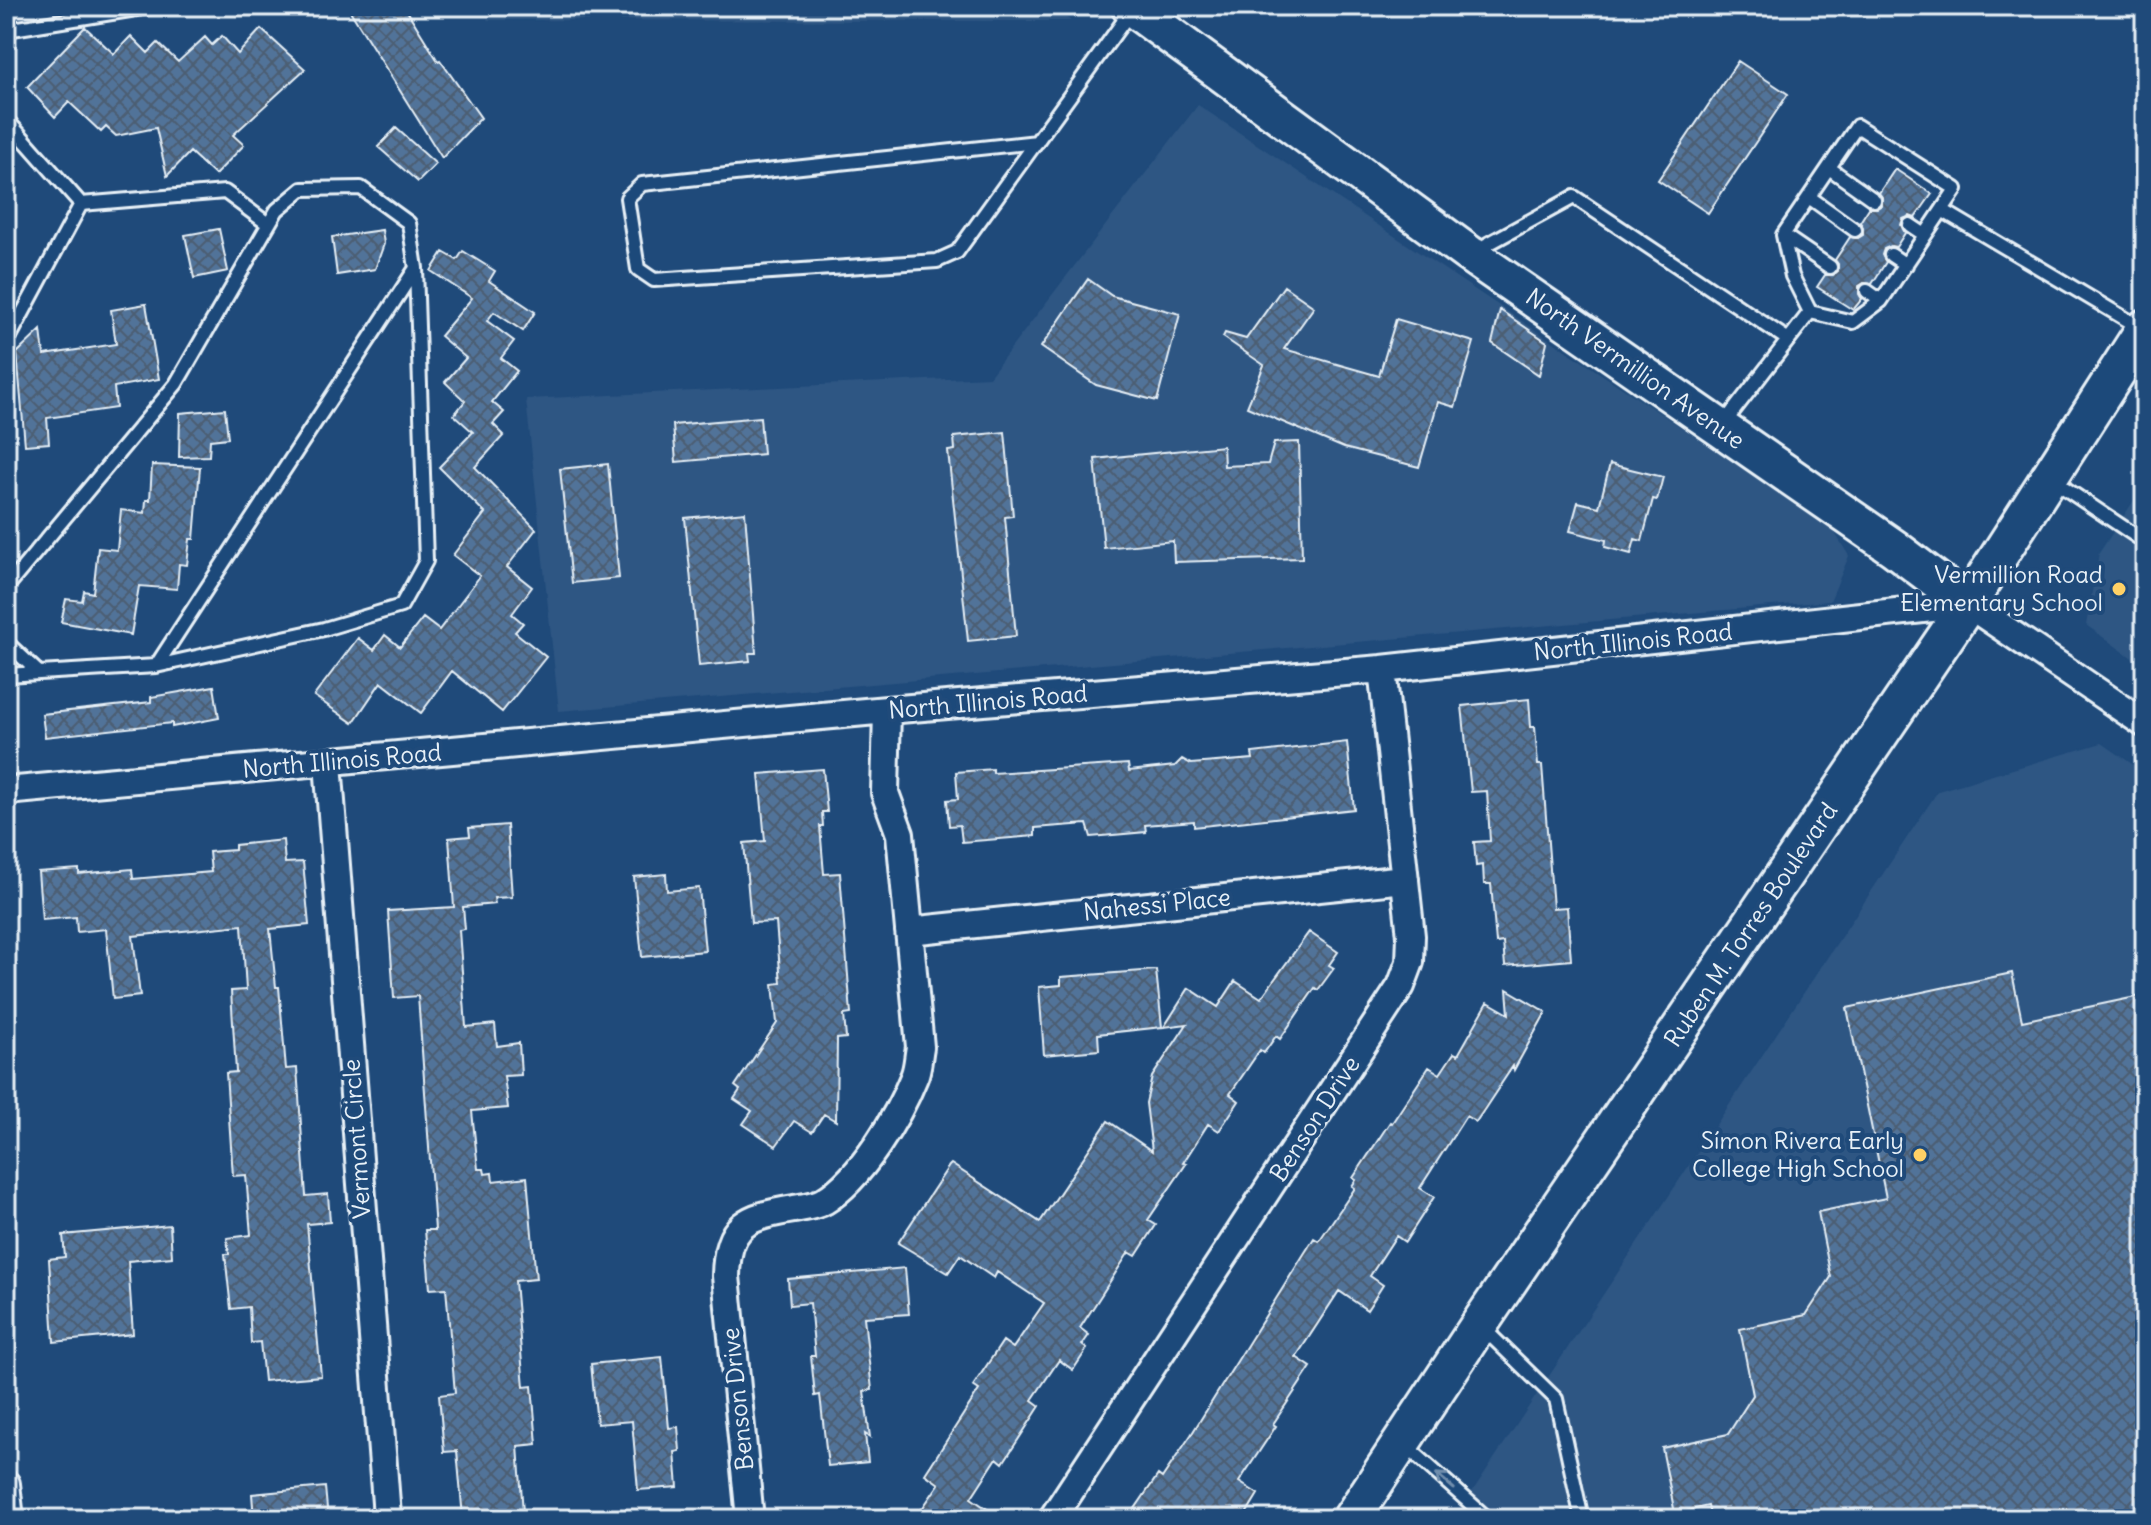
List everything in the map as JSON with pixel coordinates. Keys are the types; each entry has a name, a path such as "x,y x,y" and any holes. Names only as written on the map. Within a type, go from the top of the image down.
{"main road":[{"name":"North Vermillion Avenue","path":"1132,7 1469,254 1894,548 1968,604"},
{"name":"Ruben M. Torres Boulevard","path":"1351,1519 1968,604 2144,329"}],"street":[{"name":"North Illinois Road","path":"6,791 887,710 1382,669 1968,604"},
{"name":"North Vermillion Avenue","path":"1968,604 2145,724"},
{"name":"Benson Drive","path":"1052,1519 1401,986 1410,962 1411,936 1382,669"},
{"name":"Benson Drive","path":"750,1519 726,1253 734,1233 750,1219 820,1204 840,1190 894,1118 915,1075 920,1047 900,834 885,793 887,710"},
{"name":"Vermont Circle","path":"328,763 387,1516"},
{"name":"Nahessi Place","path":"909,931 1405,879"},
{"path":"6,1484 10,1519"}],"lane":[{"path":"6,30 155,6"},
{"path":"1037,142 642,184 627,198 638,269 654,280 937,261 957,252 1037,142 1132,7"},
{"path":"6,119 81,204"},
{"path":"1857,126 1956,189 1881,301 1853,322 1810,312 1792,276 1783,235 1857,126"},
{"path":"1829,168 1874,200"},
{"path":"6,588 176,384 277,210 302,189 361,188 409,223 416,268 426,561 401,606 324,629 156,666 6,675"},
{"path":"81,204 225,192 268,224"},
{"path":"1469,254 1574,197 1787,339"},
{"path":"1809,197 1855,230"},
{"path":"6,344 81,204"},
{"path":"1942,210 2144,329"},
{"path":"1910,225 1925,235"},
{"path":"1783,235 1830,267"},
{"path":"1891,255 1906,265"},
{"path":"156,666 416,268"},
{"path":"1867,291 1881,301"},
{"path":"1720,428 1810,312"},
{"path":"2048,477 2145,542"},
{"path":"6,642 39,673"},
{"path":"1479,1325 1556,1399 1582,1519"},
{"path":"1402,1443 1488,1519"}],"shaded area":[{"path":"496,6 1051,6 1071,21 487,20"},
{"path":"1198,105 1832,528 1849,556 1830,601 559,711 526,399 989,377"},
{"name":"Vermillion Road Elementary School","path":"2145,484 2145,667 2086,625 2099,553"},
{"name":"Símon Rivera Early College High School","path":"2102,743 2145,773 2145,1519 1454,1519 1938,791"}],"building":[{"path":"347,6 404,6 438,61 481,118 442,158"},
{"path":"85,27 114,54 131,36 148,53 158,43 178,62 205,37 212,45 222,36 238,54 261,29 305,69 233,135 244,145 215,175 190,152 167,176 156,128 116,136 106,127 101,132 69,102 55,117 27,87"},
{"path":"1738,61 1788,94 1708,213 1658,180"},
{"path":"396,128 436,164 418,182 378,147"},
{"path":"1895,169 1932,194 1915,218 1910,216 1903,219 1901,225 1905,233 1896,247 1884,249 1882,255 1886,262 1872,284 1859,286 1862,299 1853,310 1817,287 1825,275 1838,271 1835,260 1850,237 1863,235 1860,222 1869,208 1882,205 1879,193"},
{"path":"219,229 228,271 194,278 185,235"},
{"path":"382,230 384,244 375,269 337,275 332,237"},
{"path":"463,251 495,271 489,281 535,312 523,331 494,312 487,321 514,341 501,358 517,371 492,402 504,412 493,424 504,435 475,467 536,529 507,567 532,587 512,614 523,623 515,632 546,657 502,712 452,671 421,713 381,682 353,723 314,696 358,638 374,650 385,635 400,647 423,618 439,630 480,576 453,555 485,513 439,467 473,432 454,415 465,401 445,382 466,358 440,336 472,298 431,271 443,252 457,260"},
{"path":"1088,279 1112,296 1180,314 1157,401 1096,385 1041,347"},
{"path":"1284,286 1314,307 1284,349 1379,376 1396,319 1474,342 1455,407 1438,402 1419,467 1344,448 1247,407 1264,365 1223,337 1225,333 1246,339"},
{"path":"146,304 159,379 114,387 116,408 47,418 49,443 25,445 17,353 41,330 44,355 116,344 111,310"},
{"path":"1500,310 1547,342 1539,375 1492,343"},
{"path":"225,409 228,438 210,440 209,456 179,457 180,413"},
{"path":"760,417 763,454 676,462 673,425"},
{"path":"1005,432 1013,516 1005,517 1016,636 968,641 948,451 955,450 954,437"},
{"path":"1299,442 1302,558 1174,562 1173,541 1104,548 1095,459 1223,446 1224,466 1268,464 1274,443"},
{"path":"608,464 619,578 572,583 560,469"},
{"path":"1610,464 1663,477 1657,500 1653,499 1642,541 1635,539 1631,554 1605,547 1606,540 1570,531 1578,502 1599,507"},
{"path":"152,465 200,467 194,539 190,539 187,565 179,564 177,589 139,586 131,635 61,622 66,599 82,601 84,591 93,593 98,548 117,550 121,510 145,513 146,500 150,500"},
{"path":"745,512 756,653 749,653 750,661 699,666 685,518"},
{"path":"214,686 219,718 172,727 172,723 45,737 42,714 151,702 151,697"},
{"path":"1529,699 1538,765 1542,765 1553,908 1567,907 1571,960 1505,966 1503,942 1496,943 1491,884 1484,884 1483,865 1476,866 1474,842 1490,841 1487,791 1471,792 1462,706"},
{"path":"1347,742 1354,809 1194,827 1194,821 1145,825 1146,832 1091,837 1087,824 1035,828 1035,836 962,842 960,825 949,826 947,800 958,799 956,772 993,769 993,773 1128,764 1129,771 1175,766 1182,759 1191,764 1253,759 1252,753"},
{"path":"823,769 827,812 822,812 823,826 820,826 824,874 840,873 851,1014 844,1015 846,1038 837,1039 836,1121 824,1114 812,1132 794,1121 776,1146 743,1124 752,1111 734,1099 740,1090 735,1086 777,1023 773,984 781,983 776,922 751,923 744,843 765,841 759,774"},
{"path":"507,825 512,897 494,898 495,904 463,907 465,929 459,930 466,1027 495,1024 497,1046 519,1043 521,1075 504,1076 508,1108 472,1111 478,1169 484,1169 485,1174 492,1173 493,1181 527,1177 536,1279 515,1281 524,1387 532,1386 537,1444 518,1446 523,1512 463,1518 457,1451 444,1452 439,1395 455,1393 446,1288 430,1289 425,1230 435,1230 418,996 394,998 388,911 454,907 449,838 470,836 469,828"},
{"path":"283,840 285,863 303,862 309,925 270,929 286,1069 297,1068 306,1196 328,1194 330,1222 307,1224 321,1376 264,1381 260,1342 251,1343 249,1307 231,1309 225,1254 229,1254 227,1238 251,1235 246,1175 233,1176 226,1073 236,1072 231,991 246,990 242,925 133,936 140,996 113,999 106,929 77,932 76,917 42,920 38,872 79,869 79,874 132,869 133,879 211,872 209,852 235,850 235,845"},
{"path":"666,874 667,891 699,888 705,951 642,957 634,877"},
{"path":"1309,932 1338,952 1329,965 1334,968 1318,990 1315,988 1280,1039 1276,1036 1264,1053 1260,1050 1230,1094 1239,1101 1219,1131 1208,1124 1183,1163 1186,1164 1148,1220 1156,1225 1136,1256 1129,1252 1080,1328 1089,1335 1082,1345 1087,1349 1073,1370 1059,1360 1032,1400 1040,1406 1003,1463 997,1458 971,1498 1002,1519 915,1519 939,1484 925,1474 979,1390 973,1386 1003,1341 1013,1348 1044,1303 997,1272 994,1278 960,1255 948,1273 898,1243 949,1166 951,1164 1040,1222 1108,1121 1152,1151 1146,1103 1152,1077 1187,1024 1164,1027 1189,988 1218,1007 1235,981 1261,998"},
{"path":"1156,970 1162,1027 1098,1034 1099,1050 1044,1055 1039,987 1061,985 1061,977"},
{"path":"2012,973 2022,1021 2145,995 2145,1519 1711,1519 1708,1506 1675,1514 1662,1448 1728,1434 1753,1395 1740,1329 1806,1315 1831,1277 1818,1212 1886,1198 1847,1008"},
{"path":"1507,989 1546,1012 1514,1070 1513,1066 1476,1122 1466,1116 1420,1188 1434,1197 1405,1242 1396,1236 1370,1276 1383,1285 1367,1310 1339,1291 1296,1357 1311,1367 1239,1482 1258,1494 1243,1519 1128,1519 1158,1475 1162,1478 1191,1435 1314,1238 1319,1241 1355,1188 1352,1186 1356,1180 1353,1178 1429,1067 1440,1074 1454,1053 1458,1055 1488,1002 1509,1014"},
{"path":"170,1225 172,1257 128,1261 133,1334 54,1342 49,1259 65,1257 63,1235"},
{"path":"905,1268 909,1314 864,1317 872,1390 864,1391 870,1437 865,1434 868,1462 828,1466 820,1395 815,1396 810,1303 790,1305 788,1279"},
{"path":"662,1357 669,1428 678,1427 680,1451 675,1452 678,1487 638,1490 632,1421 597,1424 591,1364"},
{"path":"325,1487 328,1519 254,1519 252,1494"}],"place":[{"name":"Vermillion Road Elementary School","path":"2119,589"},
{"name":"Símon Rivera Early College High School","path":"1920,1155"}]}
